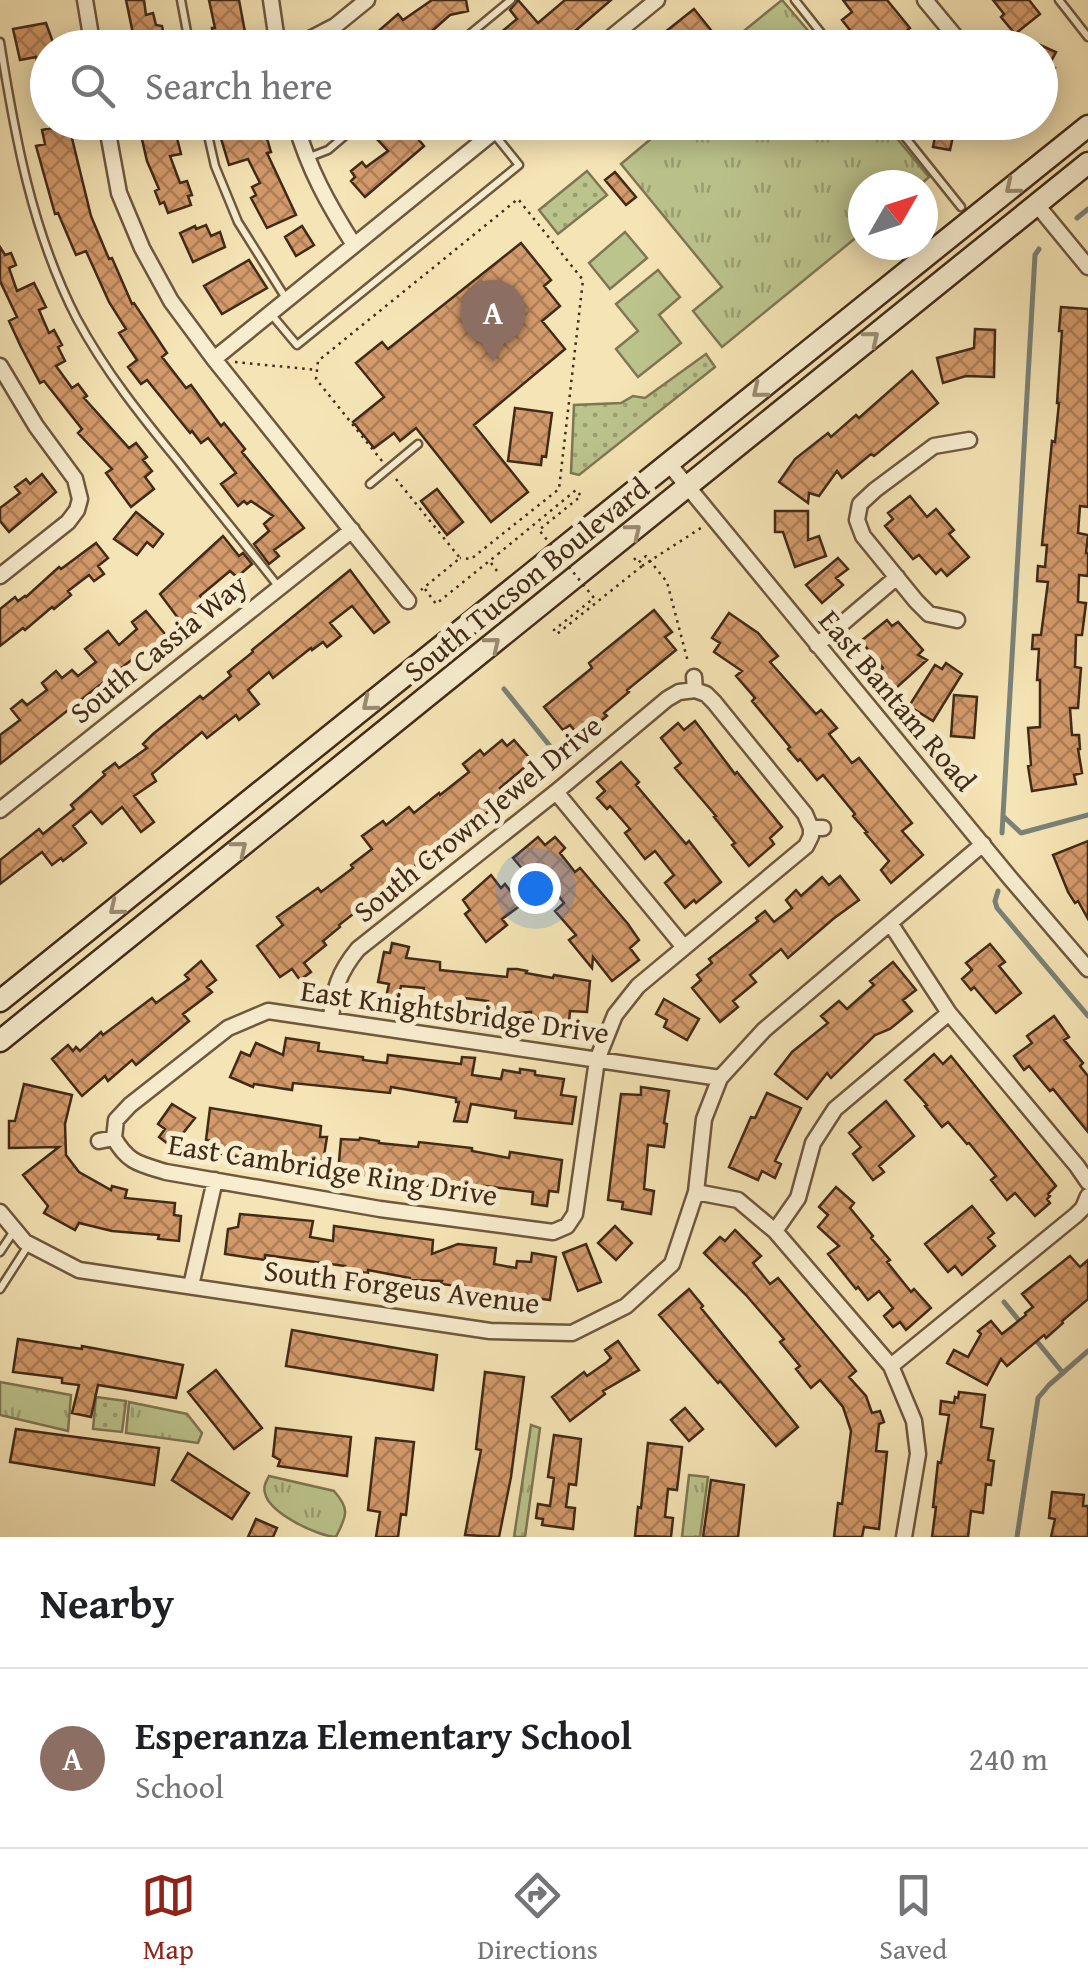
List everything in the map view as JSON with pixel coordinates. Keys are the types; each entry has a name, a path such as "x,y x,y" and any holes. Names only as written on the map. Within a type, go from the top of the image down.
{"main road":[{"name":"South Tucson Boulevard","path":"0,1001 1088,126"},
{"name":"South Tucson Boulevard","path":"0,1041 1088,163"}],"street":[{"path":"85,0 90,30"},
{"path":"270,0 275,30"},
{"path":"327,30 367,0"},
{"path":"620,30 657,0"},
{"path":"925,0 950,30"},
{"path":"109,140 119,194 171,301 408,601"},
{"path":"300,140 327,203 354,245"},
{"path":"214,359 484,140"},
{"path":"1036,205 1088,267"},
{"path":"0,366 84,497 68,522 0,576"},
{"path":"957,620 930,614 896,578 853,517 874,490 934,446 969,440"},
{"name":"East Bantam Road","path":"669,464 1088,968"},
{"name":"South Cassia Way","path":"0,810 352,530"},
{"path":"817,645 896,578"},
{"path":"597,1060 615,1014 638,986 806,846 817,828 714,702 694,684"},
{"name":"South Crown Jewel Drive","path":"331,1020 342,968 358,949 667,699 694,684"},
{"path":"556,792 683,946"},
{"name":"South Forgeus Avenue","path":"0,1212 29,1244 78,1270 490,1330 572,1334 626,1306 672,1264 696,1192 704,1119 720,1078 764,1030 983,844"},
{"path":"890,923 949,1013 1088,1182"},
{"name":"East Knightsbridge Drive","path":"107,1140 116,1120 130,1105 228,1028 268,1011 720,1078"},
{"path":"775,1230 798,1198 812,1143 835,1109 949,1013"},
{"name":"East Cambridge Ring Drive","path":"107,1140 133,1162 166,1172 380,1209 553,1232 567,1226 575,1214 597,1060"},
{"path":"191,1286 216,1180"},
{"path":"696,1192 738,1200 775,1230 891,1366 914,1421 918,1454 904,1537"},
{"path":"891,1366 1076,1215 1088,1196"}],"lane":[{"path":"182,0 187,30"},
{"path":"474,30 510,0"},
{"path":"795,0 819,30"},
{"path":"1059,0 1088,38"},
{"path":"0,42 28,192 76,317 112,376 279,587"},
{"path":"208,140 214,166 238,222 286,300"},
{"path":"305,159 328,150 340,140"},
{"path":"270,313 296,346 520,166 499,140"},
{"path":"907,140 961,208"},
{"path":"370,484 418,444"},
{"path":"0,1252 15,1230"},
{"path":"0,1289 29,1244"}],"path":[{"path":"460,558 316,379 318,361 518,199 583,280 559,489 472,559 460,558 424,588 436,604 576,490 581,496 539,530 594,598 554,630 557,634 649,560 712,519"},
{"path":"214,359 317,370"},
{"path":"634,558 638,562 646,556 667,582 694,684"},
{"path":"490,562 500,575"}],"green space":[{"path":"782,0 808,30 745,30"},
{"path":"650,140 898,140 923,170 848,170 848,244 722,347 693,311 722,287 621,164"},
{"path":"587,171 607,195 558,234 539,210"},
{"path":"625,232 647,258 610,289 589,263"},
{"path":"658,270 680,297 659,315 681,343 638,377 616,349 638,331 616,304"},
{"path":"706,354 715,367 579,475 571,473 574,405 621,403 633,396 645,398"},
{"path":"0,1382 71,1395 68,1431 0,1415"},
{"path":"96,1397 126,1401 122,1432 93,1429"},
{"path":"129,1402 187,1414 202,1433 198,1443 126,1433"},
{"path":"531,1425 540,1428 525,1537 514,1537"},
{"path":"689,1475 708,1477 700,1537 682,1537"},
{"path":"269,1476 334,1491 345,1513 336,1537 306,1528 275,1508 264,1491"}],"building":[{"path":"126,0 144,0 146,15 153,13 156,25 163,30 132,30"},
{"path":"209,0 239,0 245,30 212,30"},
{"path":"432,0 466,0 468,11 450,15 433,30 380,30 398,14 403,20"},
{"path":"518,0 538,23 565,0 611,0 576,30 504,30 517,19 510,10"},
{"path":"843,0 887,0 910,28 850,30 842,20 852,12"},
{"path":"993,0 1029,0 1040,14 1020,30 1012,30 1001,17 1004,14"},
{"path":"694,9 711,30 668,30"},
{"path":"46,23 49,30 30,30 30,58 20,60 13,29"},
{"path":"44,140 72,140 91,216 132,304 167,353 162,357 186,388 191,385 221,426 224,423 245,449 242,452 304,528 274,550 279,556 269,564 254,544 269,531 264,524 273,516 251,501 238,506 221,484 236,473 208,438 201,443 147,380 141,384 128,367 137,360 119,333 126,329 86,251 76,255 58,213 55,214 36,146 45,144"},
{"path":"142,140 178,140 181,154 170,156 180,183 187,181 191,205 168,213 164,202 160,204 155,191 159,189"},
{"path":"222,140 267,140 271,152 267,153 296,215 267,228 251,198 256,195 252,187 260,183 248,159 229,165"},
{"path":"378,140 419,140 424,146 365,197 351,181 355,177 351,171 362,162 366,167 388,151"},
{"path":"934,140 952,140 950,150 933,147"},
{"path":"615,172 636,197 626,205 605,180"},
{"path":"206,225 211,236 220,232 225,247 193,262 180,233"},
{"path":"302,226 314,245 296,256 285,237"},
{"path":"521,243 551,280 544,286 560,306 542,321 565,349 474,425 528,492 491,522 416,428 400,441 394,433 374,448 353,422 384,397 356,363 382,342 388,349"},
{"path":"0,247 5,255 11,253 16,265 9,268 17,291 34,283 46,307 39,310 49,333 54,330 62,345 58,347 65,361 56,366 72,388 78,384 87,396 84,398 129,448 136,443 147,457 143,460 152,471 145,477 154,489 131,507 106,473 112,469 78,433 82,429 44,381 40,383 21,347 9,321 17,317 0,281"},
{"path":"249,260 267,288 222,314 204,286"},
{"path":"1061,307 1088,309 1088,507 1080,506 1078,533 1088,535 1088,576 1079,575 1078,602 1086,603 1082,635 1076,635 1075,667 1081,668 1078,708 1070,708 1072,735 1079,735 1082,773 1074,775 1076,784 1032,791 1028,728 1040,727 1040,680 1039,649 1032,649 1033,635 1041,635 1048,582 1037,581 1038,566 1045,567 1047,545 1042,545 1059,403"},
{"path":"975,329 995,330 994,377 966,376 943,383 937,358 974,348"},
{"path":"912,371 938,403 842,478 837,471 819,496 809,493 808,503 779,482 795,459 828,433 831,437 856,415 859,418"},
{"path":"515,408 552,413 546,457 542,456 541,465 508,461"},
{"path":"42,474 56,492 9,532 0,521 0,508 20,493 15,487 26,479 30,484"},
{"path":"437,489 463,522 447,535 421,501"},
{"path":"910,496 927,517 936,509 954,530 949,534 969,557 947,576 941,569 936,574 919,555 913,559 885,526 893,519 888,513"},
{"path":"775,511 808,511 808,540 819,536 826,556 795,567 783,532 775,532"},
{"path":"136,512 163,534 153,547 147,542 137,555 114,539"},
{"path":"223,536 239,556 243,553 252,564 237,577 230,571 200,596 206,603 186,622 181,622 160,594"},
{"path":"96,543 108,558 98,566 104,574 94,581 89,575 68,591 71,595 54,609 0,646 0,609 15,597 18,601 26,597 59,567"},
{"path":"838,558 848,569 836,578 843,585 822,603 806,585"},
{"path":"350,570 389,622 374,633 352,606 330,623 341,636 327,647 323,642 311,648 273,678 269,672 248,690 259,704 239,720 236,715 207,738 202,732 152,774 156,781 134,796 154,822 141,832 122,807 102,824 91,811 73,826 86,843 52,865 42,852 0,884 0,860 39,829 43,834 74,809 71,805 105,775 103,772 115,763 119,768 147,748 143,744 153,734 231,676 228,672 252,650"},
{"path":"654,610 672,632 665,637 676,650 627,690 604,713 607,716 580,737 570,725 563,730 544,707 592,668 589,663"},
{"path":"146,611 165,634 160,638 165,644 150,657 144,650 0,764 0,735 20,720 11,709 22,700 27,705 47,690 42,683 56,671 62,678 72,670 78,676 96,662 85,649 108,631 119,645 137,629 132,622"},
{"path":"729,613 758,633 778,656 770,662 816,714 821,710 837,728 829,734 852,763 859,758 912,823 902,831 923,855 891,883 881,870 889,861 865,833 855,814 823,775 817,780 788,749 736,676 742,671 714,652 720,643 712,638"},
{"path":"887,620 892,626 898,622 923,650 918,655 927,660 896,688 861,641"},
{"path":"946,663 962,674 933,721 909,706 935,665 942,669"},
{"path":"954,695 977,697 974,738 951,736"},
{"path":"695,721 782,827 770,838 774,844 749,866 716,816 675,768 681,763 661,738 678,723 684,730"},
{"path":"502,740 507,746 514,740 532,761 500,788 507,797 471,825 468,822 423,864 421,861 339,925 323,941 326,945 304,963 311,972 300,980 292,969 280,977 257,946 283,925 277,917 353,868 351,865 372,849 362,836 383,821 386,825 409,807 414,813 469,772 463,764 480,750 484,755"},
{"path":"621,762 639,782 636,785 721,882 696,903 694,900 685,908 665,883 674,875 655,851 645,859 625,833 630,829 610,806 607,809 597,798 605,791 597,782"},
{"path":"538,837 545,845 555,837 565,848 560,853 575,872 580,868 639,940 630,948 639,960 612,981 593,957 592,968 569,940 576,935 555,911 564,903 539,870 530,878 513,858"},
{"path":"1088,841 1088,919 1068,892 1053,855"},
{"path":"491,875 501,888 505,884 521,905 502,919 507,925 486,942 465,914 470,910 463,900"},
{"path":"840,876 859,900 788,958 781,949 750,975 756,982 733,1001 738,1007 720,1022 692,988 701,980 697,975 712,963 709,959 758,921 756,918 765,911 774,922 792,908 786,900 796,890 801,896 822,877 829,885"},
{"path":"392,943 409,947 406,958 440,962 440,970 507,977 508,969 517,969 553,978 554,975 590,981 587,1012 570,1011 569,1022 530,1018 531,1012 502,1015 487,1011 488,1001 464,998 462,1006 422,1003 424,988 401,986 398,1000 386,997 389,984 378,982 384,952 390,953"},
{"path":"990,944 1005,962 999,966 1021,993 996,1013 962,979 972,970 966,963"},
{"path":"201,961 216,980 207,987 212,992 183,1014 189,1021 136,1065 132,1060 108,1081 105,1076 82,1096 52,1059 68,1045 73,1051 76,1047 80,1051 152,998 156,1003 189,979 185,975"},
{"path":"893,962 916,990 903,1000 912,1011 890,1029 875,1035 831,1078 827,1073 807,1099 775,1074 792,1052 828,1023 821,1016 839,1001 847,1009 874,985 870,981"},
{"path":"664,999 699,1019 687,1040 664,1027 667,1020 656,1014"},
{"path":"1054,1016 1069,1037 1064,1040 1083,1063 1080,1066 1088,1076 1088,1132 1053,1089 1050,1091 1029,1066 1024,1070 1014,1056 1032,1043 1027,1036"},
{"path":"286,1038 319,1043 318,1051 363,1060 387,1063 388,1055 461,1064 462,1057 475,1058 472,1075 501,1079 503,1070 520,1073 520,1069 564,1079 561,1095 576,1097 572,1124 515,1118 516,1111 471,1104 467,1122 454,1121 459,1102 456,1098 391,1087 390,1093 293,1083 292,1090 254,1084 253,1087 230,1077 241,1052 250,1056 256,1043 283,1055"},
{"path":"934,1054 943,1064 951,1056 1056,1186 1048,1194 1050,1203 1035,1216 1015,1193 1007,1200 991,1180 996,1176 969,1143 948,1122 942,1127 905,1080"},
{"path":"24,1084 72,1095 65,1124 66,1155 79,1172 111,1190 112,1186 127,1190 125,1198 175,1203 174,1215 181,1216 179,1241 79,1223 75,1230 44,1213 48,1206 23,1175 59,1147 9,1148 9,1121 15,1121"},
{"path":"641,1087 669,1091 664,1147 648,1145 644,1189 654,1191 651,1214 622,1209 623,1202 608,1200 621,1094 641,1095"},
{"path":"767,1093 801,1108 775,1161 781,1164 775,1178 762,1171 758,1180 729,1167 751,1117 755,1118"},
{"path":"886,1101 914,1136 879,1166 884,1172 873,1180 853,1154 861,1147 849,1133"},
{"path":"172,1104 195,1118 172,1147 159,1137 165,1129 158,1124"},
{"path":"210,1108 321,1126 320,1137 327,1137 322,1168 241,1161 241,1157 212,1153 213,1141 206,1140"},
{"path":"341,1139 418,1147 419,1142 472,1148 509,1158 510,1152 562,1160 558,1192 549,1191 547,1206 532,1204 533,1192 484,1186 483,1193 454,1190 400,1181 401,1173 375,1170 374,1176 338,1173"},
{"path":"836,1187 854,1203 850,1208 890,1260 887,1262 911,1292 914,1289 931,1308 906,1330 900,1322 893,1327 884,1316 893,1308 879,1291 868,1300 828,1254 839,1246 818,1227 828,1215 819,1207"},
{"path":"972,1206 994,1233 988,1238 995,1246 962,1275 955,1266 948,1272 925,1244"},
{"path":"240,1214 313,1221 310,1237 333,1241 334,1226 433,1240 432,1254 458,1244 496,1248 494,1264 516,1268 517,1261 531,1262 532,1253 556,1257 550,1300 521,1296 520,1301 464,1299 466,1287 441,1284 442,1281 410,1280 265,1255 265,1260 225,1254 228,1229 238,1227"},
{"path":"615,1226 632,1243 616,1260 598,1243"},
{"path":"735,1230 761,1256 753,1263 770,1284 778,1278 856,1371 849,1377 866,1396 872,1413 880,1411 884,1422 879,1424 876,1451 887,1452 879,1529 864,1527 862,1537 834,1537 851,1431 843,1407 820,1380 811,1388 796,1369 800,1366 780,1342 784,1339 704,1253 720,1237 725,1241"},
{"path":"586,1244 601,1282 578,1291 563,1253"},
{"path":"1070,1256 1080,1267 1088,1260 1088,1299 1046,1338 1044,1335 1007,1366 1001,1359 987,1385 947,1363 954,1350 968,1357 981,1334 978,1331 991,1321 1002,1334 1026,1315 1033,1307 1022,1294"},
{"path":"689,1289 798,1427 776,1446 659,1315"},
{"path":"292,1330 437,1355 433,1390 286,1366"},
{"path":"18,1339 82,1346 183,1365 176,1398 98,1385 91,1417 72,1413 79,1385 62,1383 62,1378 13,1372"},
{"path":"618,1341 639,1370 603,1391 605,1394 570,1421 552,1397 584,1372 587,1376 607,1362 611,1358 605,1350"},
{"path":"216,1370 262,1428 234,1449 188,1392"},
{"path":"485,1372 524,1377 499,1537 465,1535 481,1450 476,1449"},
{"path":"959,1392 985,1395 981,1427 993,1429 988,1460 994,1461 991,1485 986,1484 983,1513 971,1511 968,1537 932,1537 938,1462 941,1463 949,1415 940,1414 941,1401 954,1403"},
{"path":"685,1408 703,1429 689,1441 671,1420"},
{"path":"276,1428 351,1437 347,1476 278,1466 280,1460 273,1456"},
{"path":"16,1429 159,1448 154,1485 10,1462"},
{"path":"554,1435 581,1439 576,1485 569,1484 566,1507 575,1508 573,1529 542,1525 543,1519 536,1518 538,1504 550,1506 554,1478 548,1477"},
{"path":"376,1438 414,1442 406,1515 401,1514 398,1537 376,1537 380,1512 368,1510"},
{"path":"648,1443 682,1447 677,1490 668,1489 665,1517 673,1518 671,1537 635,1536"},
{"path":"188,1453 249,1493 232,1519 172,1480"},
{"path":"711,1480 744,1485 738,1537 703,1537"},
{"path":"1052,1492 1084,1495 1088,1537 1051,1537 1055,1519 1049,1518"},
{"path":"256,1519 277,1528 273,1537 248,1537"}],"waterway":[{"path":"1077,218 1088,209"},
{"path":"1002,833 1035,255 1039,249"},
{"path":"504,689 558,756"},
{"path":"1004,817 1021,833 1088,815"},
{"path":"998,891 997,908 1088,1016"},
{"path":"1004,1302 1021,1323"},
{"path":"1035,1339 1063,1373"},
{"path":"1017,1537 1038,1398 1088,1351"}],"place":[{"name":"Esperanza Elementary School","path":"493,362"}]}
